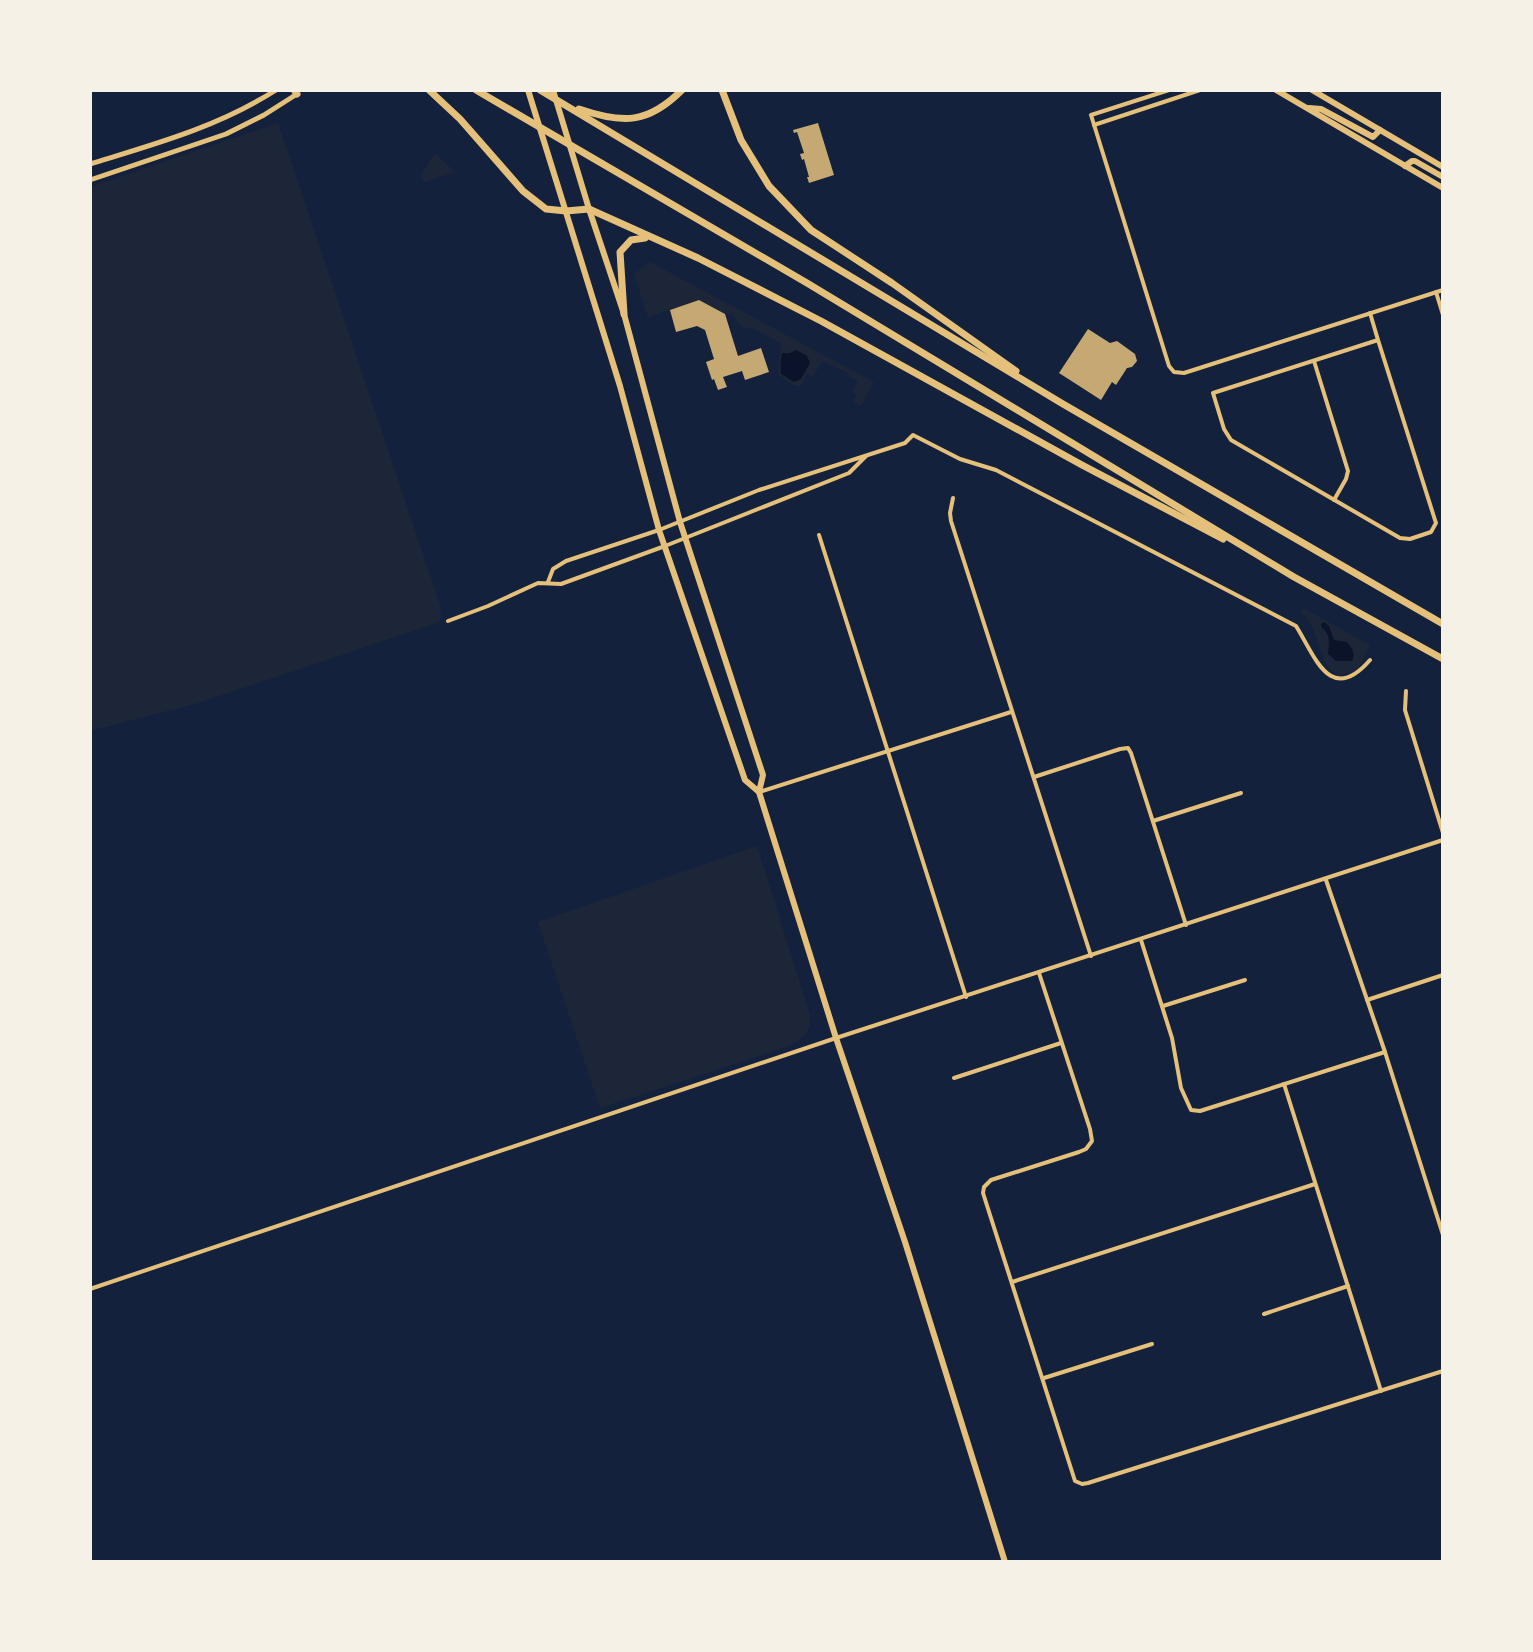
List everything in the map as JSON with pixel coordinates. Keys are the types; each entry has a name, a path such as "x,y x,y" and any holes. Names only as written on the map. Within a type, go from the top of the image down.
{"highway":[{"path":"429,90 460,119 523,191 546,209 589,209 759,288 1443,659"},
{"path":"476,90 807,283 1294,577"},
{"path":"540,90 591,117 1063,404 1443,624"},
{"path":"591,117 626,120 655,113 682,90"},
{"path":"722,90 741,140 769,186 811,230 892,283 1063,404"},
{"path":"624,314 620,252 626,243 636,238 658,240"}],"main road":[{"path":"528,90 620,386 659,530 745,780 759,792"},
{"path":"553,90 624,314 680,522 763,775 759,792 836,1038 915,1272 1005,1562"},
{"path":"1276,90 1443,188"},
{"path":"1312,90 1443,167"},
{"path":"1306,107 1321,109 1373,137 1380,130"},
{"path":"1405,166 1415,161 1443,177"}],"street":[{"path":"90,164 209,126 276,90"},
{"path":"1169,90 1091,115 1169,366 1174,372 1184,373 1443,290"},
{"path":"1094,125 1200,90"},
{"path":"90,180 226,134 264,115 297,91"},
{"path":"1436,292 1443,315"},
{"path":"1370,313 1435,520 1435,527 1426,534 1406,540 1228,437 1213,393 1378,340"},
{"path":"1314,361 1348,471 1334,500"},
{"path":"548,582 553,569 566,561 659,530 759,490 905,443 913,435 960,459 996,470 1296,626 1328,676 1335,679 1360,672 1370,660"},
{"path":"448,621 538,583 561,584 665,546 849,473 868,455"},
{"path":"953,498 951,521 1091,956"},
{"path":"819,535 966,997"},
{"path":"1406,691 1405,710 1443,833"},
{"path":"759,792 1011,712"},
{"path":"1034,777 1128,748 1186,925"},
{"path":"1153,821 1241,793"},
{"path":"90,1289 836,1038 1443,840"},
{"path":"1325,879 1385,1052 1443,1235"},
{"path":"1141,940 1172,1038 1181,1088 1191,1110 1200,1111 1385,1052"},
{"path":"1039,973 1092,1141 1086,1149 998,1177 987,1183 983,1193 1075,1481 1082,1484 1443,1371"},
{"path":"1367,1000 1443,975"},
{"path":"1163,1006 1245,980"},
{"path":"954,1078 1061,1043"},
{"path":"1284,1084 1381,1391"},
{"path":"1012,1282 1315,1184"},
{"path":"1264,1314 1348,1286"},
{"path":"1043,1379 1152,1344"}],"shaded area":[{"path":"278,123 441,607 440,622 198,703 90,731 90,187"},
{"path":"435,153 455,172 425,182 420,177"},
{"path":"650,262 874,382 861,406 853,402 857,395 852,392 858,381 848,373 822,361 813,377 807,374 800,387 793,385 778,374 781,344 756,330 742,327 731,314 725,314 700,300 648,317 634,274"},
{"path":"796,350 807,356 810,363 801,379 794,382 781,374 781,364 782,353"},
{"path":"1303,608 1370,645 1358,670 1339,676 1331,670 1325,662 1313,627 1300,612"},
{"path":"1324,622 1329,626 1334,640 1347,642 1353,653 1352,661 1336,661 1328,654 1328,636 1321,624"},
{"path":"757,846 810,1015 806,1033 792,1045 600,1108 538,922"}],"building":[{"path":"818,123 834,175 809,183 800,154 804,153 797,132 793,130"},
{"path":"699,300 725,314 738,356 761,348 769,372 745,380 742,371 723,377 727,387 718,390 706,362 714,359 705,330 697,326 676,332 670,310"},
{"path":"1088,329 1110,343 1117,341 1135,354 1137,361 1127,368 1116,385 1112,382 1101,400 1059,373"}]}
